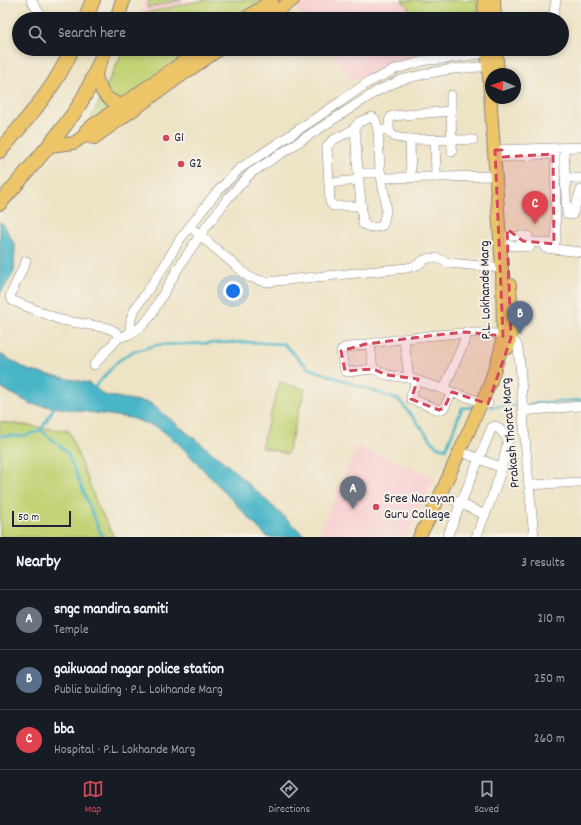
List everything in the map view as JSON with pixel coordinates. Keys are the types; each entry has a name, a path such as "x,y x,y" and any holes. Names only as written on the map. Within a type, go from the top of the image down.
{"highway":[{"path":"88,12 93,0"},
{"path":"119,12 123,0"},
{"path":"0,151 44,95 66,56"},
{"path":"0,203 49,146 76,109 95,74 102,56"}],"main road":[{"path":"254,12 272,0"},
{"path":"275,12 293,0"},
{"path":"484,0 490,12"},
{"path":"494,0 494,12"},
{"path":"49,146 74,143 84,136 86,130 191,56"},
{"path":"84,136 94,138 210,56"},
{"name":"P.L. Lokhande Marg","path":"491,56 494,68"},
{"path":"95,74 101,92 121,106"},
{"name":"P.L. Lokhande Marg","path":"428,537 447,497 453,475 467,454 485,403 500,353 512,324 508,241 497,104"},
{"name":"P.L. Lokhande Marg","path":"499,104 500,152 496,176 507,337"},
{"name":"P.L. Lokhande Marg","path":"419,537 453,475 485,403"}],"street":[{"path":"31,0 39,12"},
{"path":"553,12 556,0"},
{"path":"130,334 131,318 135,309 163,268 180,239 215,194 240,169 365,84 396,69 427,60 459,56"},
{"path":"443,59 454,69"},
{"path":"94,365 118,338 130,334 142,326 150,317 172,278 200,235 228,198 251,174 371,96 401,80 454,69 485,69"},
{"path":"365,84 371,96"},
{"path":"451,95 452,152"},
{"path":"451,111 392,116 389,120 389,130 395,138 473,140"},
{"path":"355,127 358,176 362,206 363,224 367,227 379,228 382,226 386,211 385,197 381,175 378,130 375,119 372,117 359,122 355,127 352,131 329,142 326,147 330,202 333,206 362,206"},
{"path":"378,130 389,130"},
{"path":"410,139 411,178"},
{"path":"435,139 436,177"},
{"path":"274,146 280,155"},
{"path":"500,152 581,147"},
{"path":"564,148 565,192 566,210 567,214 572,215 580,192 565,192"},
{"path":"500,152 555,155 556,240 554,244 522,240 526,236 508,241"},
{"path":"329,183 358,176 381,175 411,178 496,176"},
{"path":"565,175 569,178 581,178"},
{"path":"230,178 240,186"},
{"path":"190,227 249,277 266,282 407,268 417,265 430,258 437,258 449,263 489,268 502,268"},
{"path":"508,241 581,248"},
{"path":"568,247 581,252"},
{"path":"26,261 10,296 12,301 61,320 108,328 116,332 118,338"},
{"path":"163,268 172,278"},
{"path":"404,340 413,380 411,399 439,410 444,408 448,391 466,337 466,332"},
{"path":"485,403 413,380 386,375 373,369 348,372 345,371 341,351 344,348 370,344 466,332 507,337"},
{"name":"Prakash Thorat Marg","path":"507,337 518,347 522,411 534,537"},
{"path":"370,344 373,369"},
{"path":"522,411 581,406"},
{"path":"447,537 492,427 496,426 508,438 506,454 476,537"},
{"path":"467,454 502,468"},
{"path":"529,485 581,482"},
{"path":"447,497 485,515"}],"highlighted area":[{"path":"495,150 502,150 503,157 553,154 554,244 523,241 507,229 511,338 488,404 452,392 444,408 439,410 411,399 418,379 387,375 373,369 345,371 341,351 366,344 466,332 503,336"}],"shaded area":[{"path":"145,0 203,0 150,12 142,12"},
{"path":"303,0 402,0 411,12 300,12 295,6"},
{"path":"332,56 414,56 391,62 352,81"},
{"name":"Sree Narayan Guru College","path":"357,446 435,477 408,537 318,537"}],"green space":[{"path":"149,0 182,0 147,8"},
{"path":"203,0 272,0 255,12 150,12"},
{"path":"402,0 477,0 478,12 411,12"},
{"path":"121,56 193,56 88,125"},
{"path":"280,382 305,389 287,454 261,447"},
{"path":"0,422 69,431 97,504 114,537 0,537"}],"water":[{"path":"0,221 5,227 15,246 14,272 0,294"},
{"path":"0,354 30,371 89,383 104,395 150,403 230,467 306,537 267,537 180,445 159,428 131,418 31,404 0,387"}],"waterway":[{"path":"93,389 117,362 130,353 156,345 246,342 284,344 308,368 399,400 436,446 446,449 462,408 475,407"},
{"path":"529,404 581,400"},
{"path":"490,407 516,405"},
{"path":"0,436 25,436 41,430 55,406"},
{"path":"41,430 67,452 103,537"}],"place":[{"name":"G1","path":"166,138"},
{"name":"G2","path":"181,164"},
{"name":"bba","path":"535,224"},
{"name":"gaikwaad nagar police station","path":"520,334"},
{"name":"Sree Narayan Guru College","path":"376,507"},
{"name":"sngc mandira samiti","path":"353,509"}]}
